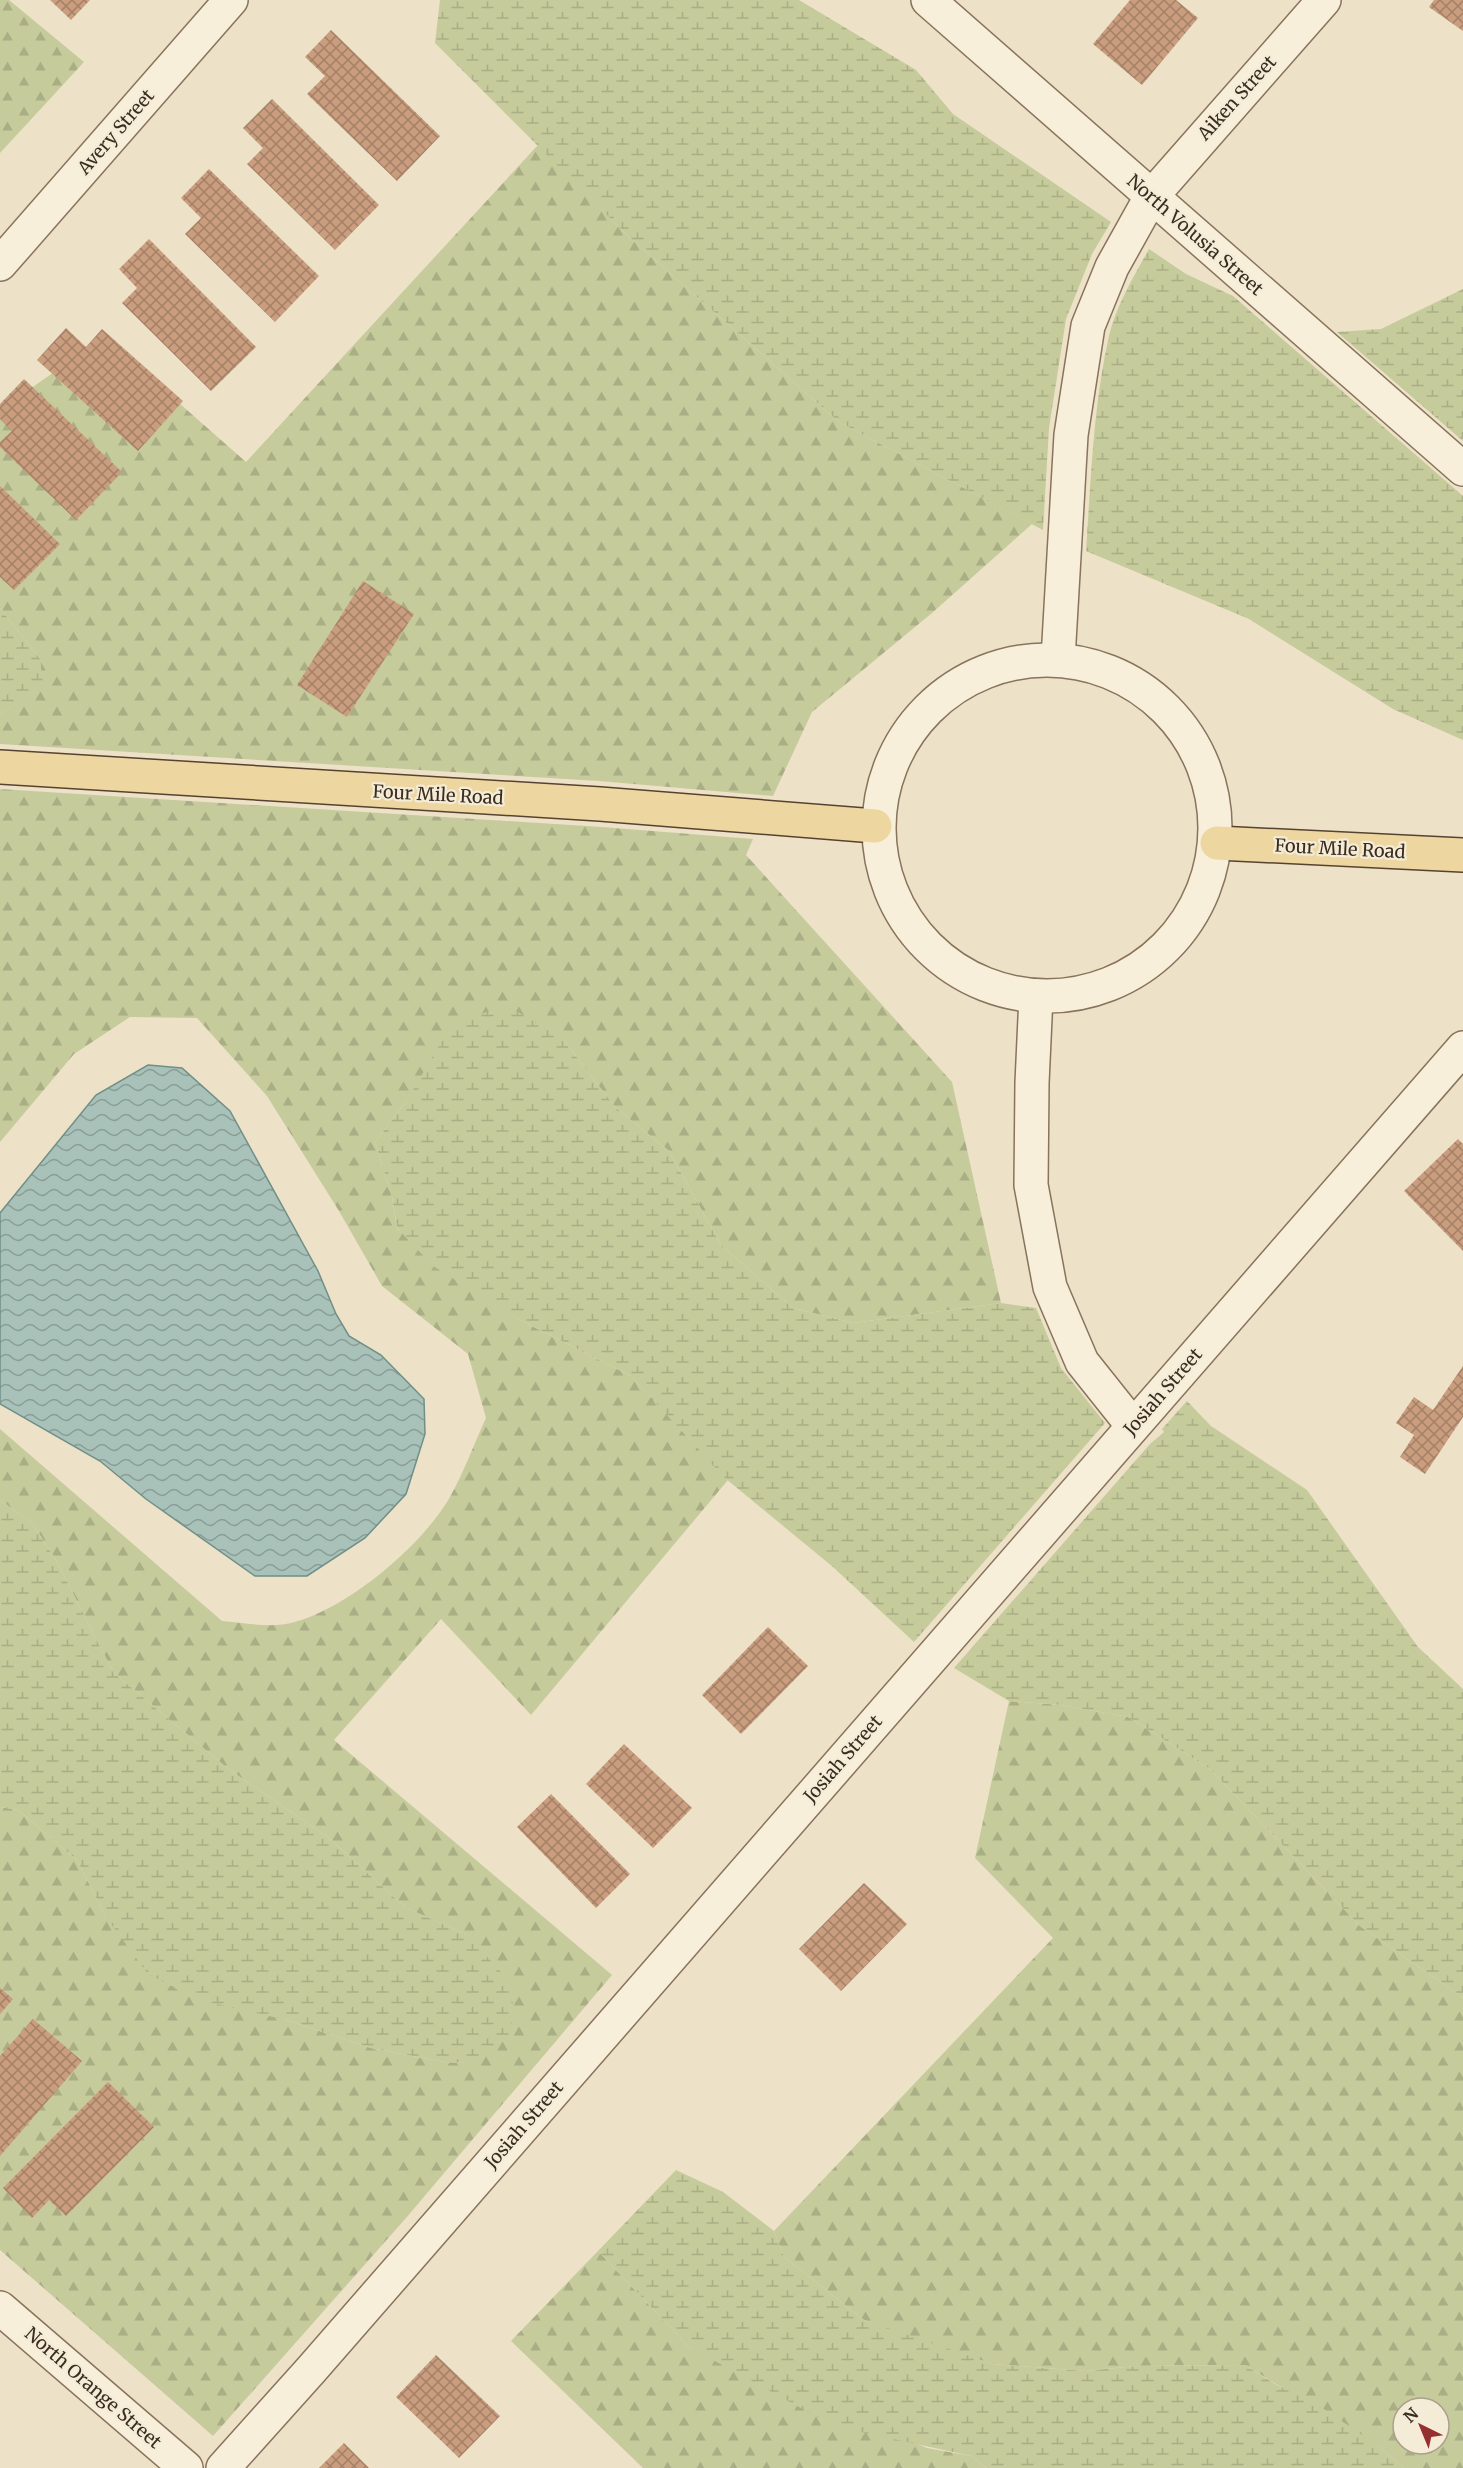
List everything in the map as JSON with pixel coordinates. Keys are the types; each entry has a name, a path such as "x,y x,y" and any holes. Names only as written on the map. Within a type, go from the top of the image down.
{"main road":[{"name":"Four Mile Road","path":"0,767 600,804 875,826"},
{"name":"Four Mile Road","path":"1217,843 1463,855"}],"street":[{"name":"Avery Street","path":"0,264 231,0"},
{"name":"North Volusia Street","path":"928,0 1463,469"},
{"name":"Aiken Street","path":"1058,659 1071,435 1088,326 1112,267 1151,197 1324,0"},
{"path":"1058,659 1100,666 1131,683 1174,717 1193,746 1208,779 1216,814 1217,843 1214,869 1199,912 1163,950 1133,972 1103,987 1066,995 1036,996 998,990 963,975 921,940 896,903 881,864 875,826 878,802 892,758 920,716 959,685 1014,663 1058,659"},
{"path":"1036,996 1031,1185 1050,1287 1082,1362 1133,1426"},
{"name":"Josiah Street","path":"222,2468 319,2361 1463,1048"},
{"name":"North Orange Street","path":"0,2308 186,2468"}],"green space":[{"path":"0,0 9,0 84,62 0,153"},
{"path":"440,0 799,0 916,70 953,114 1111,222 1092,254 1066,319 1049,428 1043,530 839,422 630,238 435,43"},
{"path":"538,145 630,238 839,422 1032,524 932,613 812,712 773,796 599,781 0,744 0,715 42,684 40,659 0,608 0,410 104,337 246,462"},
{"path":"1149,249 1186,274 1233,296 1463,496 1463,740 1393,709 1249,619 1086,551 1096,416 1109,336 1121,302"},
{"path":"1463,289 1463,441 1337,332 1381,329"},
{"path":"0,608 40,659 43,684 0,715"},
{"path":"0,789 602,827 753,839 746,855 952,1082 1001,1303 853,1323 793,1308 721,1245 669,1151 615,1107 562,1038 407,1100 375,1142 392,1197 397,1229 516,1318 631,1376 728,1480 531,1715 441,1619 334,1740 612,1975 406,2218 213,2436 0,2250 0,1807 18,1810 77,1860 106,1917 286,2020 371,2048 444,2062 468,2063 466,1934 406,1908 329,1838 227,1768 113,1672 56,1560 32,1523 0,1500 0,1429 222,1621 274,1625 291,1623 335,1605 381,1574 402,1555 421,1536 450,1497 486,1418 468,1354 382,1286 339,1211 267,1096 197,1018 130,1017 74,1054 0,1142"},
{"path":"508,1006 562,1038 615,1107 669,1151 721,1245 793,1308 853,1323 1001,1303 1036,1308 1061,1368 1105,1423 914,1642 833,1567 725,1478 631,1376 516,1318 433,1266 397,1228 392,1197 375,1142 407,1100 453,1022"},
{"path":"1187,1401 1211,1426 1307,1490 1418,1647 1463,1689 1463,1998 1360,1926 1210,1769 1128,1717 1061,1705 1009,1701 954,1668 1150,1444 1164,1432 1162,1429"},
{"path":"0,1500 32,1523 56,1560 113,1672 227,1768 329,1838 406,1908 466,1934 513,1985 512,2034 468,2063 444,2062 371,2048 286,2020 195,1999 147,1973 106,1917 77,1860 18,1810 0,1807"},
{"path":"1009,1701 1061,1705 1128,1717 1210,1769 1360,1926 1463,1998 1463,2468 1404,2468 1380,2447 1245,2365 1137,2366 1085,2371 993,2364 864,2320 784,2257 774,2231 1053,1938 975,1858"},
{"path":"676,2170 723,2192 774,2231 784,2257 864,2320 993,2364 1085,2371 1137,2366 1245,2365 1277,2385 1318,2405 1380,2447 1404,2468 987,2468 971,2456 834,2426 689,2347 598,2251"},
{"path":"598,2251 689,2347 927,2448 971,2456 987,2468 643,2468 511,2341"}],"water":[{"path":"148,1065 182,1068 230,1111 318,1271 336,1314 349,1336 381,1355 424,1399 425,1434 406,1494 365,1538 307,1576 255,1576 146,1499 100,1461 0,1404 0,1213 96,1095"}],"building":[{"path":"50,0 90,0 71,20"},
{"path":"1130,0 1176,0 1198,18 1142,85 1093,44"},
{"path":"1434,0 1463,0 1463,31 1429,7"},
{"path":"331,30 440,136 397,181 307,94 325,76 305,57"},
{"path":"272,99 379,205 335,250 247,164 263,148 243,128"},
{"path":"209,169 319,276 275,322 185,234 201,218 181,198"},
{"path":"149,239 256,347 211,391 122,303 137,288 119,269"},
{"path":"66,328 86,347 102,329 183,401 138,451 37,360"},
{"path":"24,379 122,472 76,520 0,447 0,442 12,431 0,419 0,404"},
{"path":"0,486 60,544 14,590 0,577"},
{"path":"363,581 414,614 347,717 297,685"},
{"path":"1458,1139 1463,1144 1463,1251 1404,1191"},
{"path":"1463,1366 1463,1417 1425,1474 1400,1457 1414,1435 1396,1423 1414,1397 1433,1410"},
{"path":"768,1627 808,1666 741,1734 702,1695"},
{"path":"624,1744 692,1808 653,1848 586,1784"},
{"path":"551,1794 630,1874 596,1908 517,1827"},
{"path":"864,1883 907,1924 841,1991 799,1949"},
{"path":"0,1988 13,1999 0,2014"},
{"path":"33,2019 82,2061 0,2156 0,2056"},
{"path":"108,2082 154,2127 66,2216 49,2200 32,2218 3,2188"},
{"path":"436,2355 500,2416 459,2458 396,2397"},
{"path":"344,2443 369,2468 319,2468"}]}
